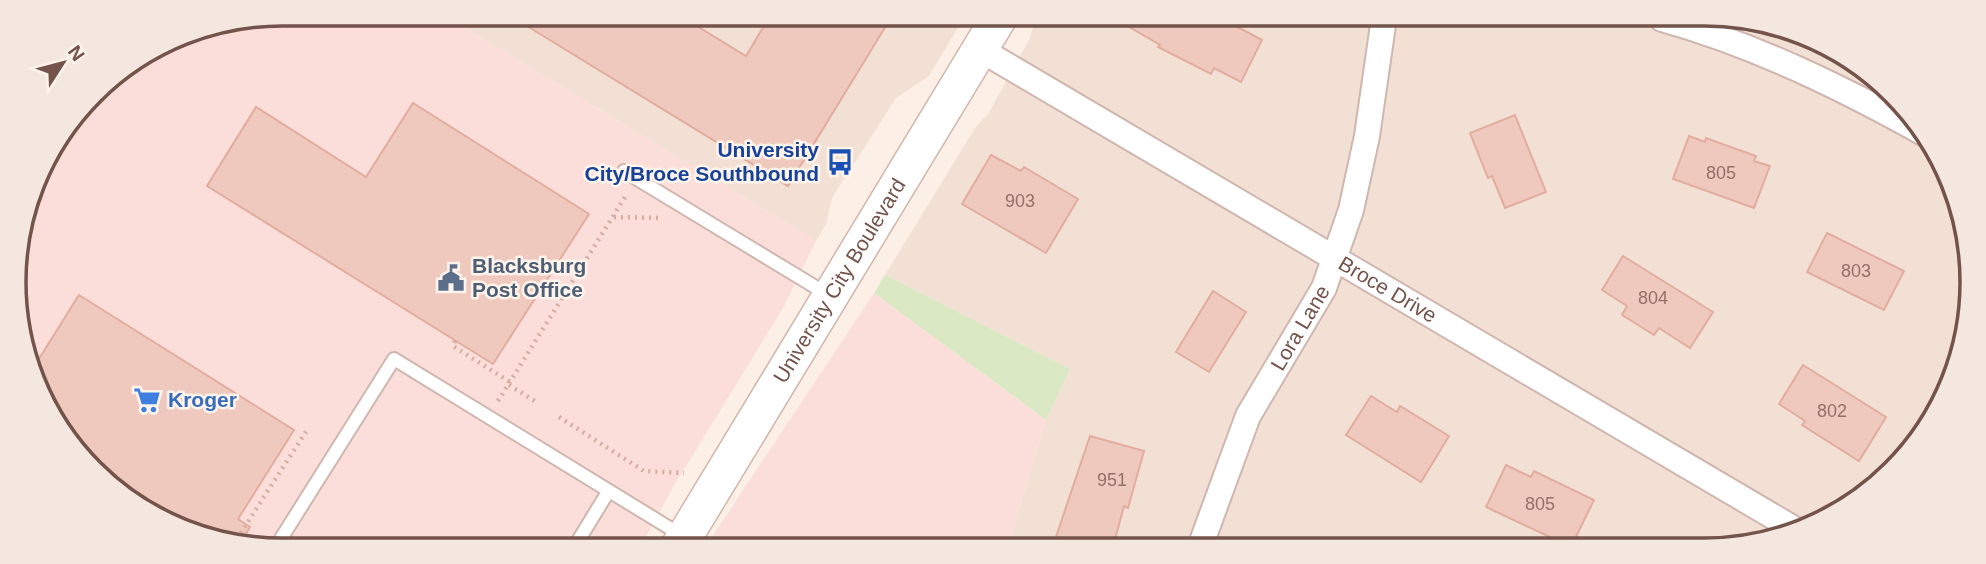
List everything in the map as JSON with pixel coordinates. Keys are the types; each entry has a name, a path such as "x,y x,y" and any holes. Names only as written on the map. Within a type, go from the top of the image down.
{"main road":[{"name":"University City Boulevard","path":"684,538 994,26"}],"street":[{"name":"Lora Lane","path":"1203,538 1248,416 1324,288 1351,210 1367,136 1383,26"},
{"path":"1686,26 1826,82 1905,123"},
{"name":"Broce Drive","path":"981,50 1786,524"}],"lane":[{"path":"624,170 831,296"},
{"path":"281,538 394,359 608,492 676,538"},
{"path":"580,538 608,492"}],"path":[{"path":"488,416 637,178"},
{"path":"613,217 657,218"},
{"path":"455,341 453,346 538,403"},
{"path":"559,417 644,471 684,473"},
{"path":"240,534 306,434"}],"shaded area":[{"path":"462,26 959,26 929,76 896,98 832,198 826,224 816,241"},
{"path":"462,26 816,241 783,308 672,489 645,538 282,538 232,533 184,518 140,495 101,463 69,424 46,380 31,332 26,282 28,249 35,216 46,184 61,154 79,126 101,101 140,69 184,46 249,28"},
{"path":"1033,26 1704,26 1737,28 1786,40 1846,69 1873,90 1907,126 1933,169 1951,216 1958,249 1958,315 1946,364 1917,424 1873,474 1846,495 1817,511 1754,533 1704,538 1010,538 1046,420 1070,369 885,275 975,128 988,114 1030,38"},
{"path":"874,293 1046,420 1010,538 711,538"}],"green space":[{"path":"885,275 1070,369 1046,420 874,293"}],"building":[{"path":"527,26 697,26 746,56 764,26 886,26 788,186"},
{"path":"1127,26 1236,26 1262,40 1241,82 1214,68 1211,74 1158,47 1160,45"},
{"name":"Blacksburg Post Office","path":"413,103 589,214 493,364 207,186 256,107 366,177"},
{"path":"1515,115 1546,192 1505,208 1492,176 1488,178 1470,133"},
{"path":"1689,136 1705,142 1706,138 1756,156 1754,161 1770,166 1754,208 1673,179"},
{"path":"991,155 1021,171 1024,167 1078,199 1046,253 962,204"},
{"path":"1827,233 1904,271 1884,310 1807,272"},
{"path":"1623,256 1713,312 1690,348 1659,328 1654,335 1622,315 1627,306 1602,290"},
{"path":"1213,291 1246,312 1209,372 1176,352"},
{"name":"Kroger","path":"79,295 294,430 238,519 250,527 245,535 184,518 140,495 113,474 69,424 53,395 39,359"},
{"path":"1803,365 1886,417 1859,461 1802,425 1805,421 1779,404"},
{"path":"1371,396 1397,412 1400,406 1449,436 1421,482 1346,435"},
{"path":"1090,436 1144,451 1128,508 1124,506 1115,538 1056,538"},
{"path":"1506,465 1531,477 1534,471 1594,500 1575,538 1552,538 1486,507"}],"place":[{"name":"University City/Broce Southbound","path":"840,162"},
{"name":"Blacksburg Post Office","path":"451,278"},
{"name":"Kroger","path":"147,400"}]}
